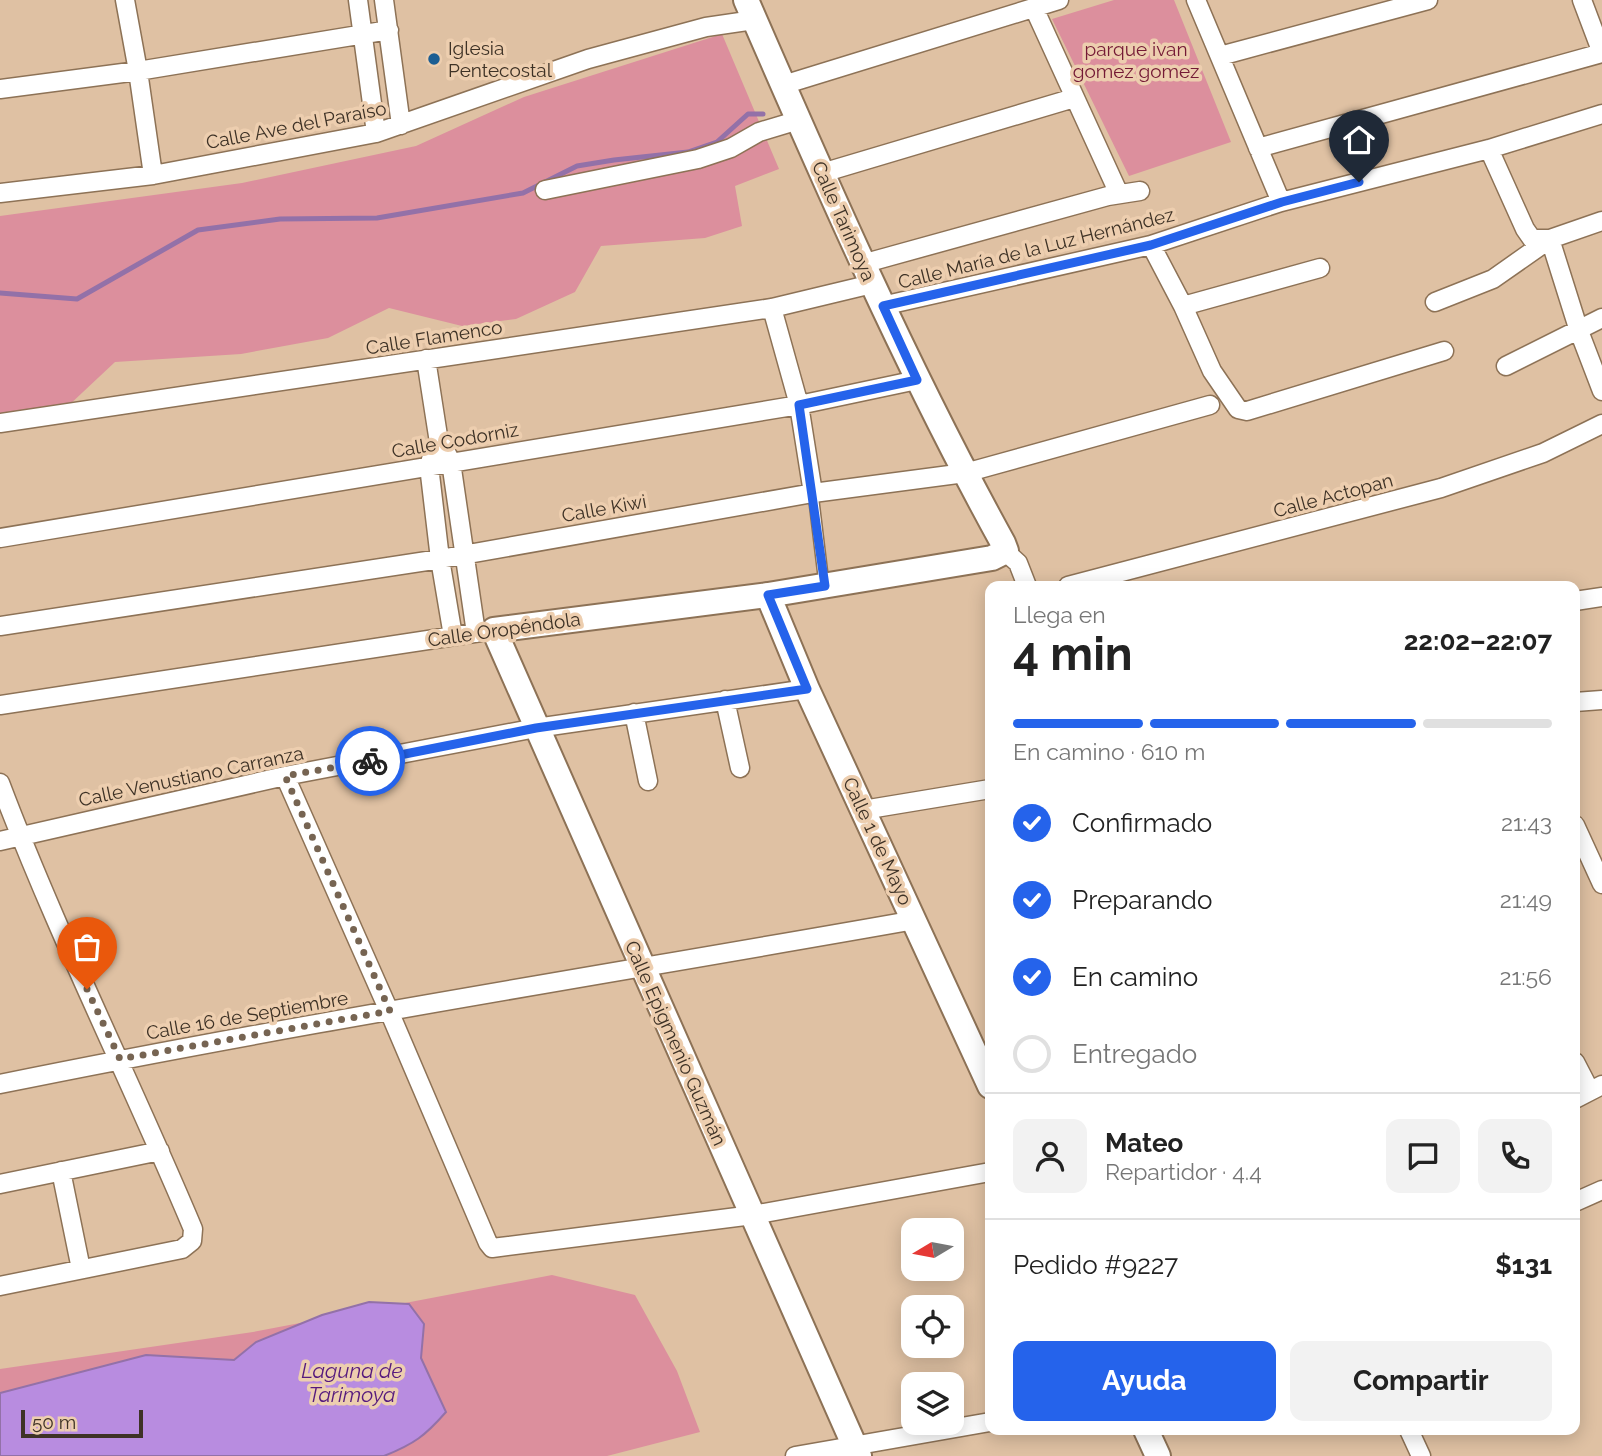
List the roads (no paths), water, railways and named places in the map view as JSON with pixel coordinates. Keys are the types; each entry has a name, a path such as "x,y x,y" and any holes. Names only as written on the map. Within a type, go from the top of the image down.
{"street":[{"path":"125,0 153,175"},
{"path":"359,0 376,133"},
{"path":"384,0 401,125"},
{"path":"783,85 1059,0"},
{"path":"1196,0 1282,202"},
{"path":"1220,56 1428,0"},
{"path":"1258,148 1602,53 1596,21 1582,0"},
{"path":"1034,8 1119,194"},
{"name":"Calle Tarimoya","path":"750,10 867,274 917,380 1003,543 1005,552"},
{"name":"Calle Ave del Paraíso","path":"0,194 153,175 376,133 588,59 706,27 750,10"},
{"path":"0,89 138,71 389,30"},
{"path":"822,173 1074,98"},
{"name":"Calle María de la Luz Hernández","path":"883,306 1151,245 1282,202 1489,149 1602,114"},
{"path":"545,190 698,159 731,148 759,132 799,120"},
{"path":"1489,149 1525,229 1532,239 1550,239"},
{"name":"Calle Flamenco","path":"0,423 772,308 867,274 1119,194 1140,191"},
{"path":"1435,302 1493,279 1550,239 1602,221"},
{"path":"1550,239 1579,331 1602,391"},
{"path":"1151,245 1183,306 1212,371 1238,409 1247,411 1444,351"},
{"path":"1183,306 1320,268"},
{"path":"772,308 799,405 813,493"},
{"path":"1506,366 1602,318"},
{"path":"426,359 438,436 451,462 465,554 485,631"},
{"name":"Calle Codorniz","path":"0,538 799,405 917,380"},
{"name":"Calle Kiwi","path":"0,626 440,559 813,493 965,473 1210,405"},
{"name":"Calle Actopan","path":"1087,581 1441,488 1543,453 1602,424"},
{"path":"438,436 429,466 440,559 453,636"},
{"path":"1005,552 1018,564 1025,581"},
{"name":"Calle Oropéndola","path":"0,705 485,631 768,595 992,558 1005,552"},
{"name":"Calle 1 de Mayo","path":"768,595 807,689 863,810 915,920 983,1051"},
{"path":"1580,600 1602,597"},
{"name":"Calle Epigmenio Guzmán","path":"485,631 536,728 856,1451"},
{"name":"Calle Venustiano Carranza","path":"0,841 285,776 536,728 807,689"},
{"path":"725,700 740,768"},
{"path":"1580,702 1602,700"},
{"path":"634,713 648,781"},
{"path":"285,776 390,1011 490,1246 495,1248 753,1215 985,1173"},
{"path":"0,783 65,942 120,1059 193,1229 192,1241 182,1249 0,1286"},
{"path":"863,810 985,790"},
{"path":"1580,836 1602,884"},
{"name":"Calle 16 de Septiembre","path":"0,1084 120,1059 915,920"},
{"path":"1580,1073 1589,1092"},
{"path":"0,1184 160,1150"},
{"path":"61,1171 81,1269"},
{"path":"1580,1200 1602,1190"},
{"path":"795,1456 856,1451 985,1423"},
{"path":"1148,1435 1157,1456"},
{"path":"1411,1435 1421,1456"}],"lane":[{"path":"813,493 825,586"}],"water":[{"name":"Laguna de Tarimoya","path":"369,1302 409,1304 424,1324 421,1358 446,1412 418,1438 384,1456 0,1456 0,1393 146,1355 234,1360 256,1342 322,1315"}],"waterway":[{"path":"0,293 77,299 198,230 280,219 377,218 523,193 577,166 688,152 717,142 748,114 763,114"}],"place":[{"name":"Iglesia Pentecostal","path":"434,59"}],"park label":[{"name":"parque ivan gomez gomez","path":"1136,60"}]}
